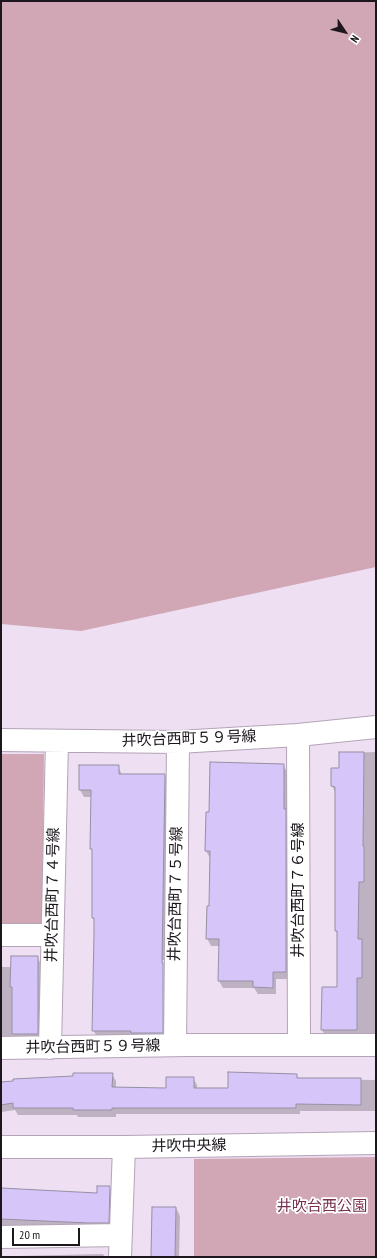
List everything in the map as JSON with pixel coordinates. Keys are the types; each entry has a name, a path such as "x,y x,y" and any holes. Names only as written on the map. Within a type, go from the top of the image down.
{"street":[{"name":"井吹台西町５９号線","path":"1,740 178,742 298,735 376,727"},
{"name":"井吹台西町７６号線","path":"298,735 299,1045"},
{"name":"井吹台西町７４号線","path":"50,1048 58,741"},
{"name":"井吹台西町７５号線","path":"174,1045 178,742"},
{"path":"1,935 52,935"},
{"name":"井吹台西町５９号線","path":"1,1048 174,1045 376,1045"},
{"name":"井吹中央線","path":"1,1147 124,1147 376,1143"},
{"path":"120,1257 124,1147"},
{"path":"1,1237 120,1235"}],"green space":[{"path":"1,1 376,1 376,567 81,631 1,624"},
{"path":"1,754 44,754 42,926 1,925"},
{"name":"井吹台西公園","path":"376,1157 376,1257 194,1257 194,1159"}],"building":[{"path":"339,752 364,752 364,882 359,882 358,939 362,939 362,978 357,978 357,1030 321,1030 322,987 337,987 337,931 335,931 335,787 331,786 331,768 339,768"},
{"path":"210,762 284,764 284,809 286,809 286,972 273,972 273,988 253,987 253,981 218,981 219,939 206,939 207,906 209,906 210,851 205,851 206,812 209,812"},
{"path":"79,765 119,765 119,774 165,774 162,963 163,1033 92,1031 94,918 92,918 92,849 90,849 91,790 79,790"},
{"path":"11,956 38,956 38,1034 12,1034 12,987 10,987"},
{"path":"228,1072 297,1074 297,1078 361,1078 361,1105 296,1104 296,1108 112,1108 112,1110 73,1110 73,1108 13,1108 13,1103 1,1105 1,1082 13,1081 13,1079 73,1076 73,1073 113,1073 112,1087 166,1088 166,1077 194,1077 194,1088 228,1088"},
{"path":"97,1186 110,1186 109,1223 1,1219 1,1188 97,1193"},
{"path":"152,1207 176,1207 175,1257 151,1257"}]}
